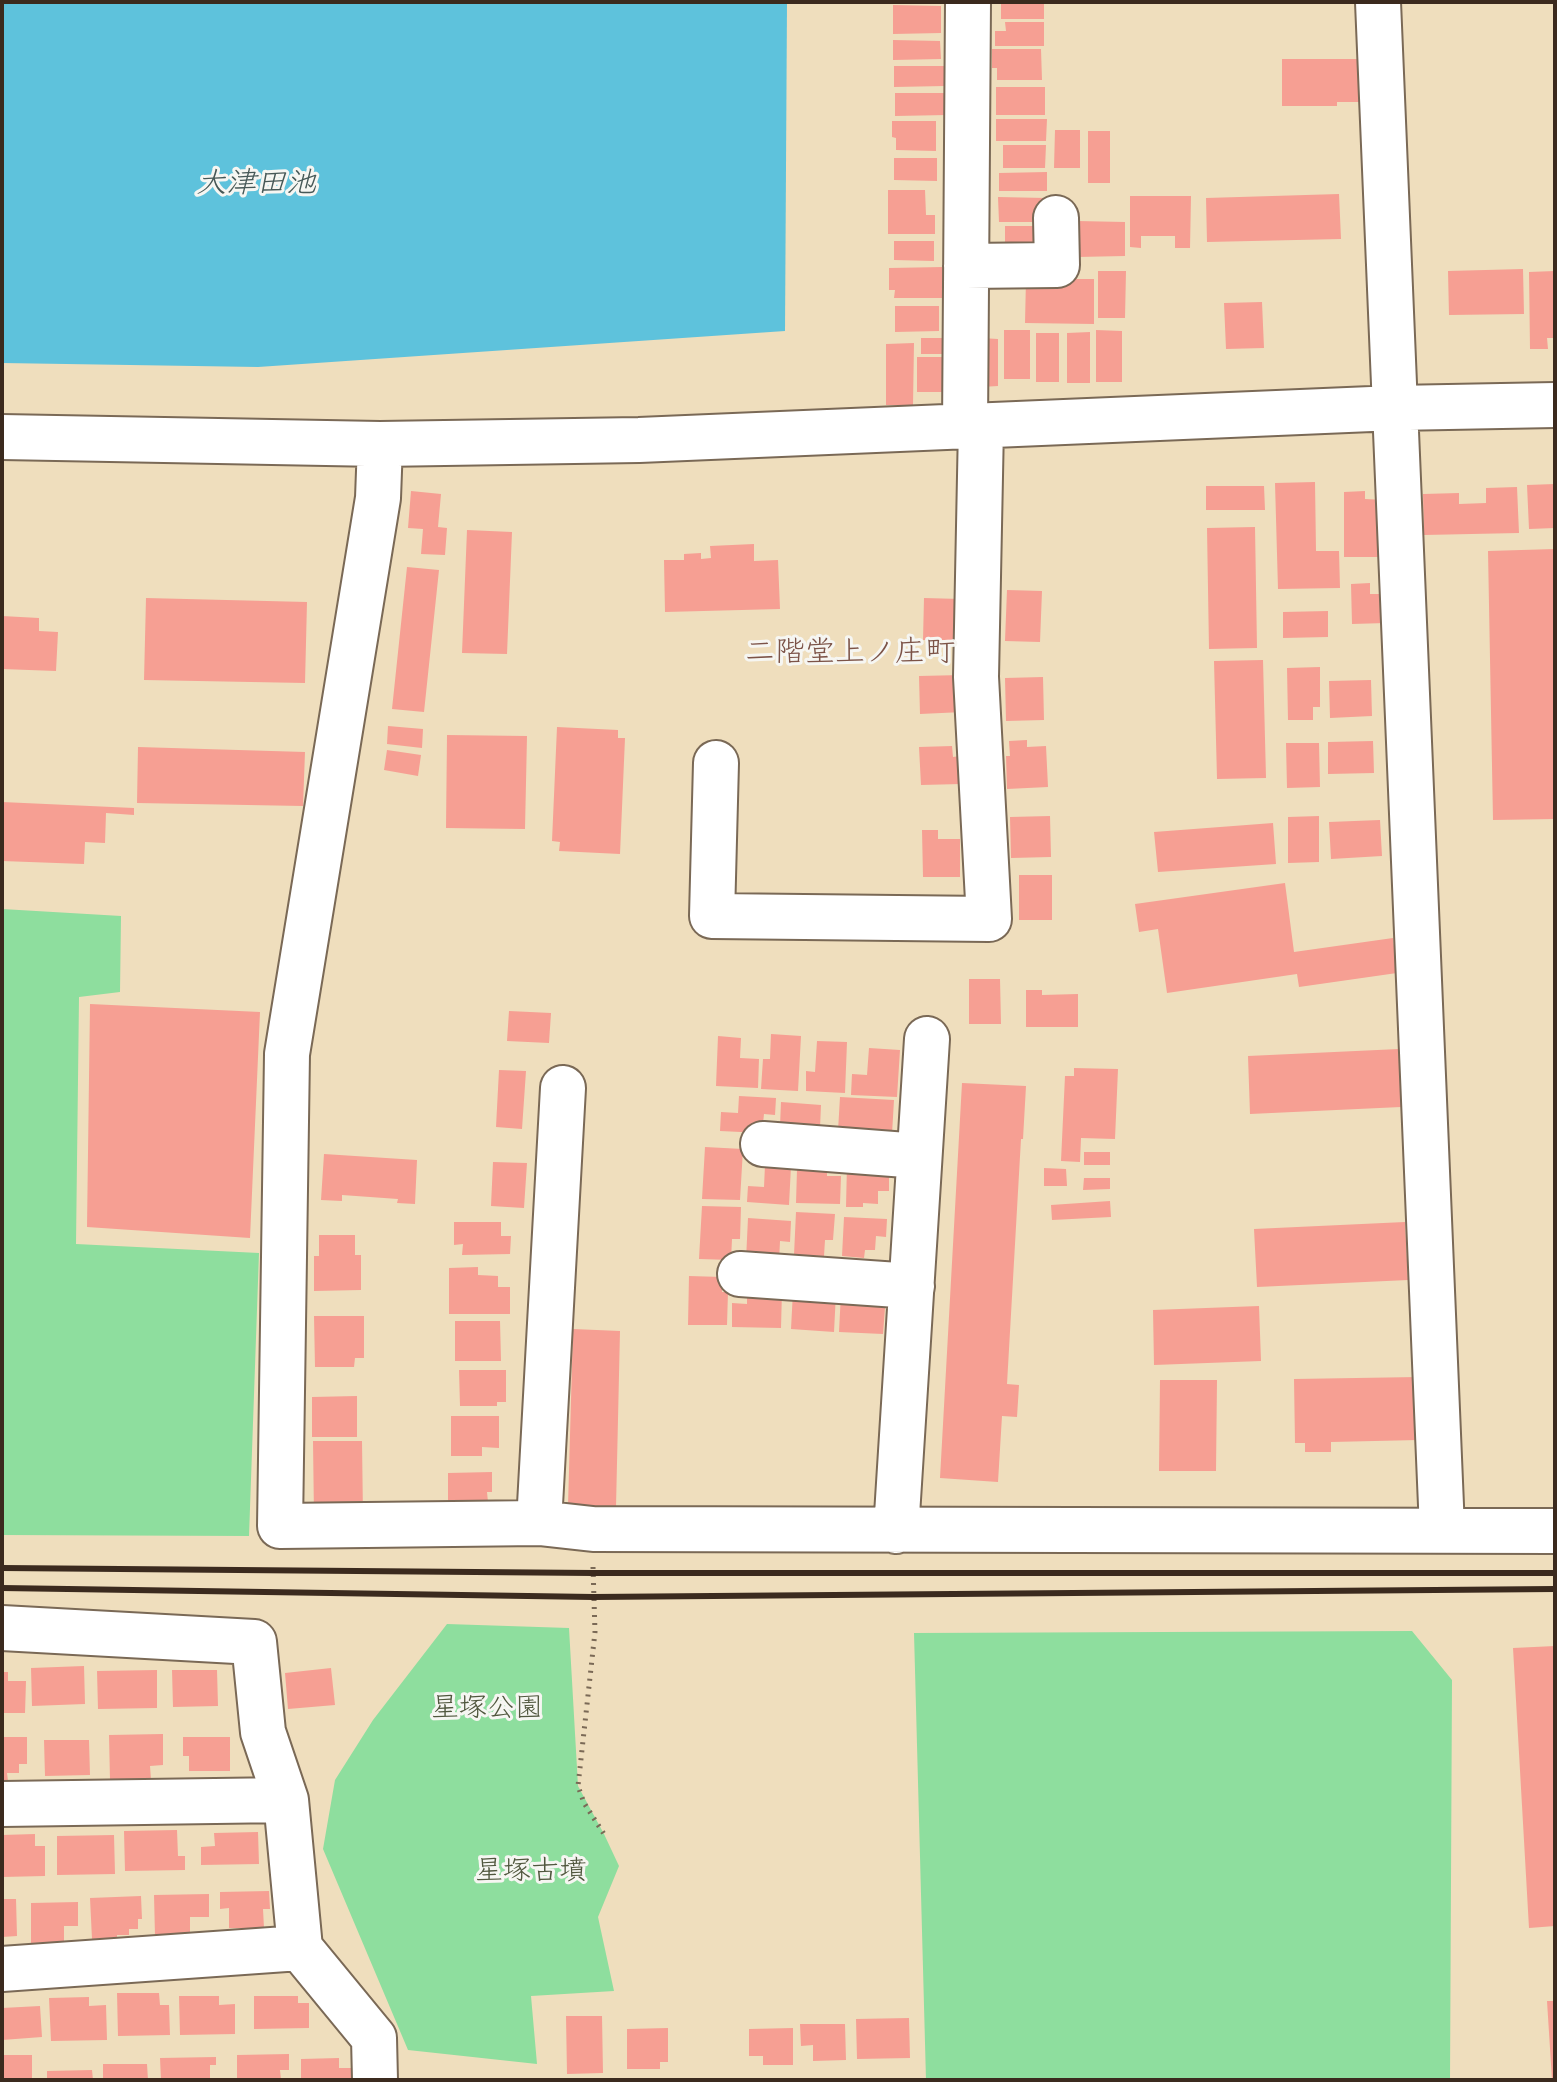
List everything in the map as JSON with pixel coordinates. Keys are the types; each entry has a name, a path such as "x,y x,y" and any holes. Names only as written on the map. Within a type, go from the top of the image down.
{"street":[{"path":"716,763 712,916 989,919 976,677 973,426 966,266 968,2"},
{"path":"1378,2 1442,1529"},
{"path":"966,266 1057,265 1056,218"},
{"path":"2,437 380,444 639,440 1395,408 1555,405"},
{"path":"380,444 378,498 287,1054 280,1526 539,1523 593,1529 1555,1531"},
{"path":"896,1531 927,1039"},
{"path":"539,1523 563,1088"},
{"path":"763,1144 919,1156"},
{"path":"740,1274 912,1286"},
{"path":"2,1628 254,1642 263,1732 286,1800 300,1948 374,2038 375,2080"},
{"path":"2,1804 286,1800"},
{"path":"2,1969 300,1948"}],"path":[{"path":"593,1529 595,1632 578,1786 584,1803 604,1834"}],"green space":[{"path":"2,909 121,916 120,992 79,997 76,1244 259,1253 249,1536 2,1535"},
{"name":"星塚公園","path":"447,1624 569,1628 578,1786 619,1866 598,1917 614,1991 531,1996 537,2064 408,2050 323,1849 335,1780 373,1720"},
{"path":"1412,1631 1452,1680 1450,2080 926,2080 914,1633"}],"water":[{"name":"大津田池","path":"2,2 787,2 785,331 258,367 2,363"}],"building":[{"path":"1001,2 1044,2 1044,19 1001,19"},
{"path":"893,5 941,6 941,33 893,34"},
{"path":"1005,22 1044,22 1044,46 995,46 995,31 1006,31"},
{"path":"893,40 940,41 941,59 893,60"},
{"path":"992,49 1041,49 1042,80 997,80 997,68 992,68"},
{"path":"1282,59 1361,59 1361,102 1337,102 1337,106 1282,106"},
{"path":"894,66 945,66 945,86 894,87"},
{"path":"996,87 1045,87 1045,115 996,115"},
{"path":"895,93 947,93 947,115 895,116"},
{"path":"996,119 1047,119 1046,141 996,141"},
{"path":"892,121 936,121 936,151 896,150"},
{"path":"1055,130 1080,130 1080,168 1054,168"},
{"path":"1088,131 1110,131 1110,183 1088,183"},
{"path":"1003,145 1046,145 1045,168 1003,168"},
{"path":"894,158 937,158 937,181 894,180"},
{"path":"1047,172 1047,191 999,191 999,173"},
{"path":"888,190 925,190 926,215 935,215 935,234 888,234"},
{"path":"1339,194 1341,239 1207,242 1206,198"},
{"path":"1130,196 1191,196 1190,248 1175,248 1175,236 1141,236 1141,248 1130,247"},
{"path":"998,197 1046,198 1046,222 999,222"},
{"path":"1077,221 1125,222 1125,256 1077,257"},
{"path":"1005,226 1047,226 1048,245 1005,245"},
{"path":"894,241 934,241 934,261 894,260"},
{"path":"943,267 943,298 894,298 895,290 889,290 889,268"},
{"path":"1523,269 1524,314 1449,315 1448,271"},
{"path":"1098,271 1126,271 1125,318 1098,318"},
{"path":"1555,271 1555,338 1547,338 1548,349 1530,349 1529,272"},
{"path":"1026,279 1094,279 1094,324 1025,323"},
{"path":"1262,302 1264,348 1226,349 1224,303"},
{"path":"895,306 939,306 939,331 895,332"},
{"path":"1004,330 1030,330 1030,379 1004,379"},
{"path":"1096,330 1122,331 1122,382 1096,382"},
{"path":"1090,332 1090,383 1067,383 1067,333"},
{"path":"1036,333 1059,333 1059,382 1036,382"},
{"path":"921,338 945,338 945,354 921,354"},
{"path":"981,338 998,339 998,386 981,387"},
{"path":"914,343 913,405 886,405 886,344"},
{"path":"917,357 944,357 944,392 917,392"},
{"path":"1315,482 1316,551 1339,551 1340,588 1278,589 1275,483"},
{"path":"1555,484 1555,528 1529,529 1527,485"},
{"path":"1206,486 1264,486 1265,510 1206,510"},
{"path":"1517,487 1519,533 1424,535 1423,494 1459,493 1459,504 1486,503 1486,488"},
{"path":"411,491 441,494 438,527 447,528 445,555 421,554 423,529 408,528"},
{"path":"1365,491 1365,499 1385,500 1385,557 1344,557 1344,492"},
{"path":"1255,527 1257,648 1209,649 1207,528"},
{"path":"467,530 512,532 507,654 462,653"},
{"path":"754,544 754,561 778,560 780,609 665,612 664,560 684,560 684,554 701,553 701,559 711,558 710,546"},
{"path":"1555,549 1555,819 1493,820 1488,551"},
{"path":"407,567 439,570 424,712 392,709"},
{"path":"1370,583 1370,594 1385,594 1386,623 1352,624 1351,584"},
{"path":"1007,590 1042,591 1040,642 1005,641"},
{"path":"146,598 307,602 305,683 144,680"},
{"path":"924,598 961,599 961,640 923,640"},
{"path":"1328,611 1328,637 1283,638 1283,612"},
{"path":"2,616 39,618 39,631 58,632 56,671 2,669"},
{"path":"1263,660 1266,778 1217,779 1214,661"},
{"path":"1320,667 1320,707 1313,707 1313,720 1288,720 1287,668"},
{"path":"962,675 963,712 920,714 919,676"},
{"path":"1043,677 1044,720 1006,721 1005,678"},
{"path":"1371,680 1372,716 1330,718 1329,681"},
{"path":"388,726 423,729 422,748 387,744"},
{"path":"557,727 618,730 618,738 625,738 620,854 559,851 560,842 552,841"},
{"path":"447,735 527,736 525,829 446,828"},
{"path":"1027,740 1027,747 1046,746 1048,787 1007,789 1009,741"},
{"path":"1373,741 1374,773 1328,774 1328,742"},
{"path":"1286,743 1319,743 1320,787 1287,788"},
{"path":"952,746 953,757 960,756 961,784 921,785 919,747"},
{"path":"138,747 305,752 303,806 137,803"},
{"path":"387,750 421,755 418,776 384,770"},
{"path":"2,802 134,808 134,815 106,813 105,843 85,842 84,864 2,861"},
{"path":"1050,816 1051,857 1011,858 1010,817"},
{"path":"1319,816 1319,862 1288,863 1288,817"},
{"path":"1380,820 1382,856 1331,859 1329,822"},
{"path":"1273,823 1276,864 1158,872 1154,832"},
{"path":"922,830 938,830 938,839 960,839 960,877 923,877"},
{"path":"1019,875 1052,875 1052,920 1019,920"},
{"path":"1285,883 1294,952 1393,938 1397,973 1299,987 1297,974 1167,993 1158,929 1139,932 1135,904"},
{"path":"969,979 1000,979 1001,1024 969,1024"},
{"path":"1026,990 1042,990 1042,995 1078,994 1078,1027 1026,1027"},
{"path":"90,1004 260,1012 250,1238 87,1227"},
{"path":"509,1011 551,1013 549,1043 507,1041"},
{"path":"771,1034 801,1036 798,1091 761,1089 763,1059 770,1059"},
{"path":"718,1036 741,1038 740,1058 759,1059 758,1088 716,1086"},
{"path":"817,1041 847,1042 845,1093 806,1091 806,1071 815,1072"},
{"path":"869,1048 900,1050 897,1097 851,1095 852,1074 867,1075"},
{"path":"1399,1049 1401,1107 1250,1114 1248,1056"},
{"path":"1074,1068 1118,1069 1115,1139 1081,1138 1080,1162 1061,1161 1065,1076 1074,1076"},
{"path":"499,1070 526,1071 522,1129 496,1127"},
{"path":"962,1083 1026,1086 1007,1384 1019,1385 1017,1417 1002,1416 998,1482 940,1478"},
{"path":"739,1096 776,1098 775,1115 764,1114 762,1133 720,1131 721,1112 738,1113"},
{"path":"840,1097 894,1100 892,1134 838,1131"},
{"path":"781,1102 821,1105 820,1128 780,1126"},
{"path":"705,1147 743,1149 740,1200 702,1199"},
{"path":"1084,1152 1110,1152 1110,1165 1084,1165"},
{"path":"324,1154 417,1160 415,1204 397,1203 398,1199 342,1195 342,1201 321,1200"},
{"path":"493,1162 527,1163 524,1208 491,1206"},
{"path":"847,1164 889,1165 889,1191 878,1191 878,1204 846,1207"},
{"path":"765,1165 791,1166 789,1205 747,1202 748,1186 764,1187"},
{"path":"1044,1168 1066,1169 1067,1186 1044,1186"},
{"path":"797,1170 827,1170 827,1176 841,1176 840,1204 796,1203"},
{"path":"1084,1178 1110,1178 1110,1189 1083,1190"},
{"path":"1110,1201 1111,1217 1052,1220 1051,1205"},
{"path":"702,1206 741,1207 740,1239 732,1239 731,1260 699,1259"},
{"path":"796,1212 835,1214 833,1240 825,1240 824,1256 794,1255"},
{"path":"844,1217 887,1219 886,1237 876,1236 875,1250 865,1250 864,1258 842,1256"},
{"path":"748,1218 791,1221 790,1242 780,1241 779,1262 746,1260"},
{"path":"454,1222 501,1222 501,1236 511,1236 510,1254 462,1255 463,1244 454,1245"},
{"path":"1405,1222 1408,1280 1257,1287 1254,1229"},
{"path":"319,1235 355,1235 355,1255 361,1255 361,1290 314,1291 314,1256 319,1256"},
{"path":"478,1267 478,1275 498,1276 498,1287 510,1287 510,1314 449,1314 449,1268"},
{"path":"689,1276 722,1277 722,1292 728,1292 727,1325 688,1325"},
{"path":"747,1281 782,1291 781,1328 732,1327 732,1303 747,1304"},
{"path":"793,1291 836,1293 834,1332 791,1329"},
{"path":"841,1293 886,1295 883,1334 839,1332"},
{"path":"1259,1306 1261,1361 1154,1365 1153,1310"},
{"path":"314,1316 364,1316 364,1358 355,1358 354,1367 315,1367"},
{"path":"455,1321 500,1321 501,1361 455,1361"},
{"path":"573,1329 620,1331 616,1507 568,1506"},
{"path":"459,1370 506,1370 506,1402 497,1402 497,1406 460,1406"},
{"path":"1418,1377 1418,1440 1331,1442 1331,1452 1305,1452 1305,1443 1295,1443 1294,1379"},
{"path":"1160,1380 1217,1380 1216,1471 1159,1471"},
{"path":"357,1396 357,1437 312,1437 312,1397"},
{"path":"451,1416 499,1416 499,1448 482,1447 482,1456 451,1456"},
{"path":"313,1441 362,1441 363,1517 314,1517"},
{"path":"492,1472 492,1492 487,1492 488,1502 448,1503 448,1473"},
{"path":"1555,1646 1555,1926 1529,1928 1513,1648"},
{"path":"84,1666 85,1704 32,1706 31,1668"},
{"path":"331,1668 335,1705 288,1709 285,1673"},
{"path":"157,1670 157,1708 98,1709 97,1671"},
{"path":"172,1670 217,1670 218,1706 173,1707"},
{"path":"2,1672 8,1672 8,1681 26,1681 25,1713 2,1713"},
{"path":"163,1734 163,1765 150,1766 151,1780 110,1780 109,1735"},
{"path":"2,1737 27,1737 27,1764 19,1764 19,1773 7,1773 8,1781 2,1781"},
{"path":"183,1737 230,1737 230,1771 189,1771 189,1756 183,1756"},
{"path":"44,1740 89,1740 90,1775 45,1776"},
{"path":"177,1830 178,1856 185,1856 185,1870 125,1871 124,1831"},
{"path":"258,1832 259,1864 201,1865 201,1847 215,1846 214,1833"},
{"path":"35,1834 35,1846 45,1846 45,1876 2,1877 2,1835"},
{"path":"114,1835 115,1874 57,1875 57,1836"},
{"path":"269,1891 270,1909 263,1909 264,1928 229,1928 229,1908 220,1909 220,1892"},
{"path":"209,1894 209,1917 190,1917 190,1935 155,1936 154,1895"},
{"path":"141,1896 142,1919 138,1919 138,1929 129,1929 129,1935 117,1935 117,1938 92,1939 90,1898"},
{"path":"2,1899 16,1899 17,1936 2,1937"},
{"path":"78,1902 78,1926 64,1926 64,1942 31,1943 31,1903"},
{"path":"117,1993 159,1993 160,2005 169,2005 170,2035 118,2036"},
{"path":"179,1996 219,1996 219,2005 235,2004 235,2034 180,2035"},
{"path":"254,1996 298,1996 298,2003 309,2003 309,2028 254,2029"},
{"path":"89,1997 89,2006 106,2005 107,2040 51,2041 49,1998"},
{"path":"1547,2001 1555,2001 1555,2080 1552,2080"},
{"path":"40,2006 42,2037 2,2040 2,2008"},
{"path":"566,2016 602,2016 603,2073 567,2074"},
{"path":"909,2018 910,2058 857,2059 856,2019"},
{"path":"800,2024 845,2024 846,2060 813,2061 813,2045 801,2046"},
{"path":"668,2028 668,2062 660,2062 660,2069 627,2069 627,2029"},
{"path":"793,2028 793,2065 763,2065 763,2056 749,2056 749,2029"},
{"path":"289,2054 289,2070 280,2070 281,2080 237,2080 237,2055"},
{"path":"2,2055 32,2055 32,2080 2,2080"},
{"path":"216,2057 216,2065 210,2065 210,2080 161,2080 160,2058"},
{"path":"339,2058 339,2068 359,2068 359,2080 301,2080 301,2059"},
{"path":"103,2064 147,2064 148,2080 103,2080"},
{"path":"92,2070 93,2080 47,2080 47,2071"}],"railway":[{"path":"2,1568 593,1573 1555,1573"},
{"path":"2,1588 593,1597 1555,1589"}],"district":[{"name":"二階堂上ノ庄町","path":"850,653"}],"park label":[{"name":"星塚古墳","path":"531,1871"}]}
